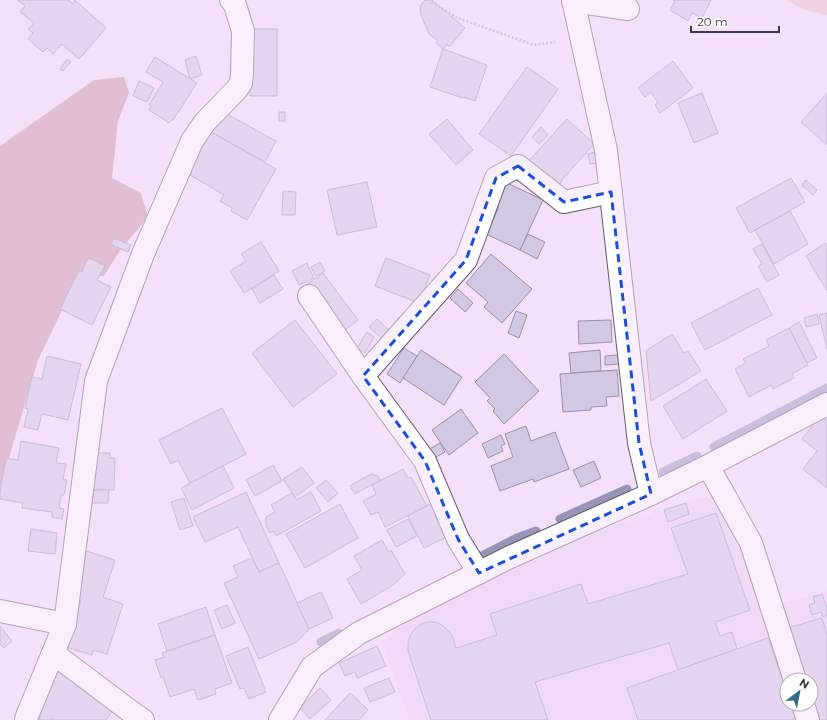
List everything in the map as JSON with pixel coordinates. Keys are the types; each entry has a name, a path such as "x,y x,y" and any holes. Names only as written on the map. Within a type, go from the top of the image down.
{"street":[{"path":"26,720 64,624 96,381 143,254 192,141 205,122 241,83 243,31 235,5 231,0"},
{"path":"628,9 573,0 606,150 612,192 639,443 650,494"},
{"path":"363,376 466,260 496,178 518,166 564,202 612,192"},
{"path":"309,296 363,376 425,461 458,539 479,573"},
{"path":"280,720 312,667 359,633 508,558 708,466 827,404"},
{"path":"708,466 751,543 792,672"},
{"path":"0,611 64,624"},
{"path":"53,653 130,712 143,720"}],"path":[{"path":"428,0 460,19 534,44 581,38"}],"highlighted area":[{"path":"518,166 564,202 611,192 639,443 651,494 479,573 458,539 425,461 363,376 466,260 496,178"}],"shaded area":[{"path":"786,0 827,0 827,15 804,10"},
{"path":"124,77 129,93 118,121 112,178 141,193 148,217 121,249 104,276 79,275 38,360 0,488 0,146 94,80"},
{"path":"707,496 719,501 729,519 761,609 827,591 827,720 409,720 382,641 415,618 470,588 603,529"}],"building":[{"path":"18,0 69,0 73,4 75,0 106,28 79,59 62,44 53,54 47,48 43,52 28,39 33,33 28,29 34,23 20,12 25,6"},
{"path":"425,0 432,0 465,28 449,47 447,44 443,49 436,43 438,41 429,34 421,15 420,6"},
{"path":"673,0 711,0 702,18 692,13 688,21 670,10 675,1"},
{"path":"251,29 277,29 277,96 250,96"},
{"path":"443,49 487,65 475,101 430,87"},
{"path":"196,56 202,75 190,79 185,60"},
{"path":"155,57 197,83 173,120 169,123 149,110 151,106 149,105 163,82 146,72"},
{"path":"67,59 71,62 63,71 60,69"},
{"path":"673,61 693,88 660,113 655,105 658,103 651,92 645,97 638,88"},
{"path":"527,67 558,89 511,156 479,134"},
{"path":"139,81 154,88 147,102 133,96"},
{"path":"702,93 718,133 694,143 678,103"},
{"path":"827,93 827,145 801,122"},
{"path":"223,112 276,141 265,162 211,132"},
{"path":"279,112 285,112 285,121 279,121"},
{"path":"447,119 473,150 456,165 429,134"},
{"path":"567,119 594,144 553,191 525,165"},
{"path":"541,127 548,135 539,144 532,137"},
{"path":"211,132 276,169 247,220 231,211 232,208 220,201 224,195 190,175 192,171 188,169 205,139 206,140"},
{"path":"594,152 597,163 590,164 588,154"},
{"path":"791,178 805,202 750,233 736,208"},
{"path":"806,180 817,190 813,195 802,185"},
{"path":"367,182 377,227 337,235 327,190"},
{"path":"505,182 543,200 520,250 486,234 499,207 494,205"},
{"path":"283,191 296,192 295,215 282,215"},
{"path":"790,211 808,244 774,264 755,230"},
{"path":"528,234 545,242 537,259 520,250"},
{"path":"114,238 131,245 128,252 111,244"},
{"path":"261,242 279,271 244,293 230,271 246,261 241,254"},
{"path":"825,243 827,246 827,291 806,256"},
{"path":"762,244 779,275 767,282 758,266 762,264 753,249"},
{"path":"491,254 532,289 502,323 484,307 488,302 466,283"},
{"path":"88,258 105,266 97,280 111,287 92,325 60,309 79,270 82,272"},
{"path":"386,258 430,275 419,303 375,286"},
{"path":"320,262 325,271 316,276 311,267"},
{"path":"307,263 314,278 299,285 292,271"},
{"path":"323,273 358,320 333,339 303,287"},
{"path":"274,275 283,289 260,303 252,289"},
{"path":"758,288 772,315 705,350 691,323"},
{"path":"458,289 473,303 465,312 450,298"},
{"path":"516,311 527,315 519,338 508,333"},
{"path":"827,313 827,349 819,315"},
{"path":"817,314 819,324 806,327 804,318"},
{"path":"377,319 391,332 383,340 369,327"},
{"path":"295,320 337,374 293,407 252,353"},
{"path":"611,320 612,342 579,344 578,321"},
{"path":"799,322 817,358 807,363 789,328"},
{"path":"789,328 808,365 792,374 794,378 773,389 771,385 749,397 735,369 746,363 743,359 769,346 766,340"},
{"path":"367,332 374,337 365,353 357,348"},
{"path":"672,334 684,353 688,351 701,371 651,401 646,351"},
{"path":"404,348 417,356 400,383 387,374"},
{"path":"421,350 462,377 444,405 403,378"},
{"path":"600,350 601,371 571,373 569,353"},
{"path":"504,354 539,391 504,424 493,411 495,409 487,401 490,398 475,382"},
{"path":"619,355 619,364 605,365 605,356"},
{"path":"47,356 81,364 68,420 42,414 38,430 24,427 28,409 25,408 32,377 42,379"},
{"path":"617,370 619,396 606,397 607,406 591,407 591,410 563,412 560,374"},
{"path":"706,379 727,411 683,439 663,406"},
{"path":"222,408 246,454 190,483 178,460 171,464 159,440"},
{"path":"461,409 478,433 449,455 432,430"},
{"path":"820,416 827,421 827,488 803,469 817,451 802,439"},
{"path":"526,426 531,441 555,432 569,469 534,482 533,479 500,491 491,466 513,457 505,434"},
{"path":"501,435 505,444 501,446 503,451 488,458 482,444"},
{"path":"21,441 59,448 56,463 66,464 63,479 67,480 64,495 61,495 59,508 64,509 62,519 52,517 52,512 22,508 23,503 0,499 6,458 18,460"},
{"path":"440,443 445,452 431,460 426,451"},
{"path":"90,453 110,453 110,458 115,458 114,490 89,490"},
{"path":"594,461 601,478 581,487 573,470"},
{"path":"273,465 282,481 255,496 246,480"},
{"path":"223,466 234,488 192,510 181,488"},
{"path":"302,467 314,483 295,497 283,479"},
{"path":"403,469 408,478 411,477 427,506 385,527 378,512 371,515 363,501 376,494 372,485"},
{"path":"371,474 378,476 380,480 355,494 350,486"},
{"path":"326,480 338,493 328,502 316,488"},
{"path":"89,490 109,490 108,503 89,503"},
{"path":"246,492 279,563 259,572 238,527 205,542 193,517"},
{"path":"311,492 321,511 276,536 273,531 270,533 266,526 266,517 275,512 271,505 292,493 296,500"},
{"path":"184,498 193,526 180,530 171,502"},
{"path":"432,503 449,536 424,548 408,516"},
{"path":"686,503 689,514 668,522 664,510"},
{"path":"340,504 358,538 305,568 286,534"},
{"path":"716,513 750,610 715,622 720,636 732,632 737,649 678,670 669,643 535,682 548,720 431,720 408,651 408,642 411,634 421,624 435,622 442,625 452,635 456,648 497,635 490,614 581,584 588,604 688,574 671,528"},
{"path":"408,519 417,536 396,547 387,530"},
{"path":"31,529 57,533 55,554 28,551"},
{"path":"382,540 389,552 391,550 405,574 393,585 361,604 347,579 362,570 354,556"},
{"path":"86,551 115,560 103,597 123,604 107,654 93,650 92,655 66,647 81,601 74,599 78,575"},
{"path":"252,558 259,572 279,563 309,629 297,642 259,659 224,583 238,577 233,566"},
{"path":"321,592 333,618 309,629 297,603"},
{"path":"822,594 827,608 827,615 823,617 821,612 812,615 809,605 815,603 813,597"},
{"path":"227,605 235,623 222,629 214,610"},
{"path":"206,607 215,635 167,651 158,624"},
{"path":"822,618 827,635 827,720 814,720 812,712 819,712 819,672 799,672 785,629"},
{"path":"0,626 12,641 4,648 0,644"},
{"path":"215,635 232,683 215,689 216,694 198,700 194,689 170,697 163,677 161,678 155,660 164,657 162,653"},
{"path":"768,638 780,672 779,712 794,712 796,718 791,720 638,720 627,688"},
{"path":"377,646 386,666 357,678 355,672 345,676 339,663"},
{"path":"248,647 266,692 249,699 244,688 240,689 226,656"},
{"path":"54,666 115,707 106,720 55,720 52,718 52,720 39,720"},
{"path":"389,678 395,692 370,702 364,688"},
{"path":"320,688 331,700 310,719 300,708"},
{"path":"350,693 368,710 359,720 325,720"}],"waterway":[{"path":"714,447 827,388"},
{"path":"663,472 697,456"},
{"path":"560,519 627,489"},
{"path":"480,557 517,538 536,531"},
{"path":"321,642 339,633"}]}
